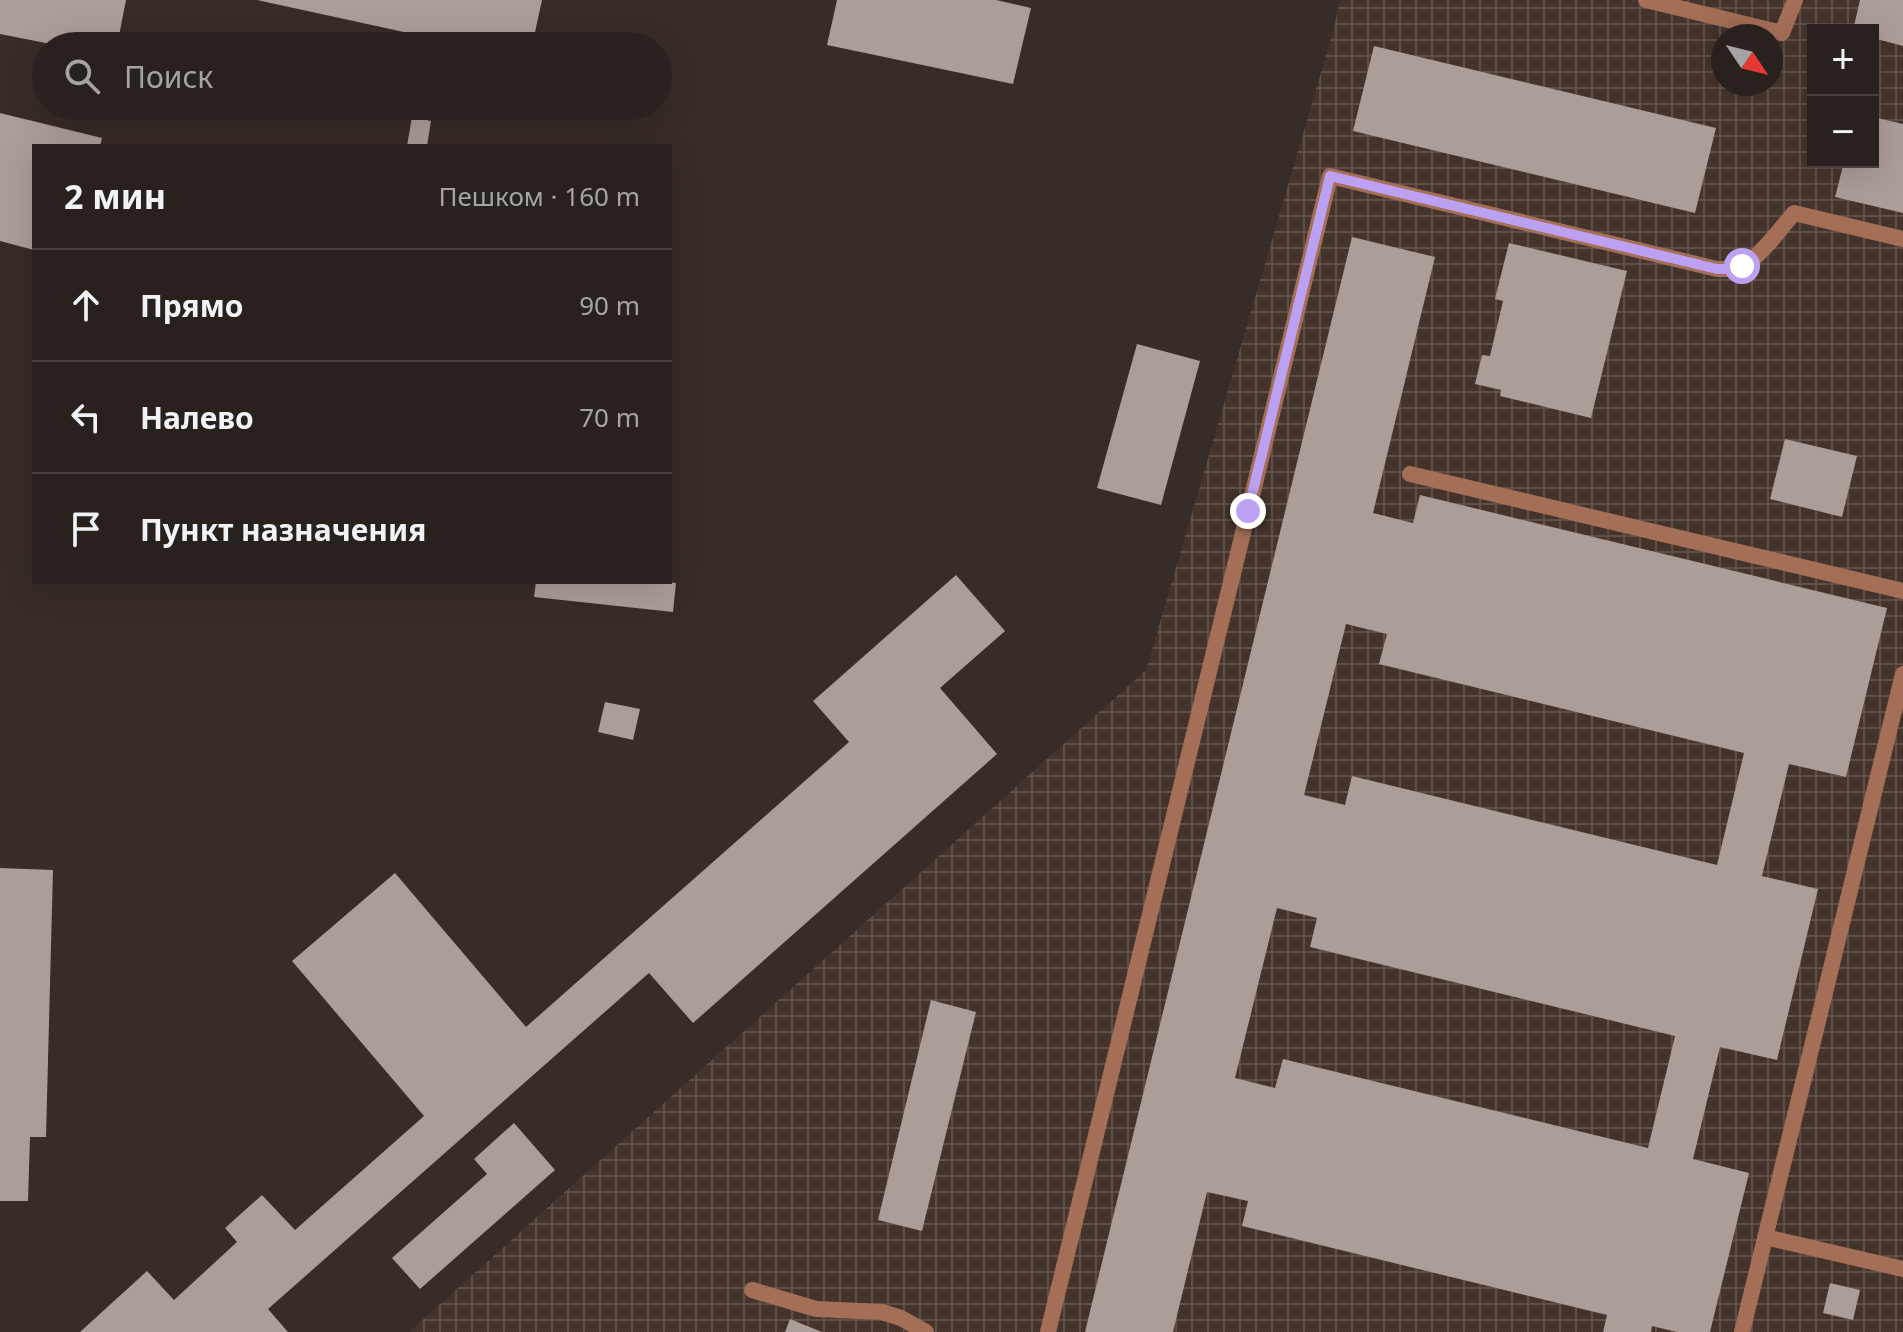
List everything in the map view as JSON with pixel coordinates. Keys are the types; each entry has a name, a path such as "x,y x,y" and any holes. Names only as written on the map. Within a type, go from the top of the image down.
{"lane":[{"path":"1646,0 1782,33 1795,0"},
{"path":"1048,1332 1330,176 1717,269 1732,269 1752,260 1794,213 1903,239"},
{"path":"1410,474 1903,591"},
{"path":"1742,1332 1903,674"},
{"path":"1765,1237 1903,1269"},
{"path":"752,1290 816,1309 882,1312 901,1318 926,1332"}],"shaded area":[{"path":"1340,0 1903,0 1903,1332 409,1332 1146,670"}],"building":[{"path":"0,0 126,0 120,32 32,32 32,40 0,34"},
{"path":"257,0 542,0 535,32 404,32"},
{"path":"837,0 996,0 1031,8 1013,84 827,45"},
{"path":"1860,0 1903,0 1903,46 1879,40 1879,24 1854,24"},
{"path":"1374,46 1716,128 1695,213 1353,131"},
{"path":"0,113 102,138 100,144 32,144 32,249 0,241"},
{"path":"1879,118 1903,124 1903,213 1835,197 1842,168 1879,168"},
{"path":"411,120 431,121 427,144 407,144"},
{"path":"1352,237 1435,257 1373,513 1413,523 1420,495 1887,608 1846,777 1789,764 1762,876 1818,889 1777,1060 1720,1047 1693,1159 1749,1173 1710,1332 1677,1332 1652,1326 1651,1332 1603,1332 1607,1315 1242,1226 1248,1201 1207,1192 1173,1332 1085,1332","holes":["1346,624 1387,634 1379,664 1744,753 1717,865 1352,776 1345,805 1304,795","1277,908 1317,918 1310,947 1675,1036 1648,1148 1283,1059 1275,1088 1235,1078"]},
{"path":"1509,243 1627,271 1591,418 1500,396 1501,390 1475,384 1482,355 1490,356 1503,301 1495,299"},
{"path":"1137,344 1200,361 1161,505 1097,488"},
{"path":"1785,439 1857,456 1842,517 1770,499"},
{"path":"956,575 1005,631 940,688 997,754 693,1023 649,973 268,1309 288,1332 80,1332 147,1271 174,1300 237,1242 225,1228 262,1195 295,1230 424,1116 292,961 395,873 526,1027 849,742 813,701"},
{"path":"676,583 673,612 534,597 536,584"},
{"path":"605,702 640,709 633,740 598,732"},
{"path":"0,868 53,870 46,1137 30,1137 28,1201 0,1201"},
{"path":"931,1000 976,1012 922,1231 878,1220"},
{"path":"514,1123 555,1170 420,1289 392,1258 487,1174 474,1159"},
{"path":"1830,1283 1860,1290 1853,1320 1823,1313"},
{"path":"790,1319 822,1332 785,1332"}],"route":[{"path":"1248,511 1330,176 1717,269 1742,266"}]}
